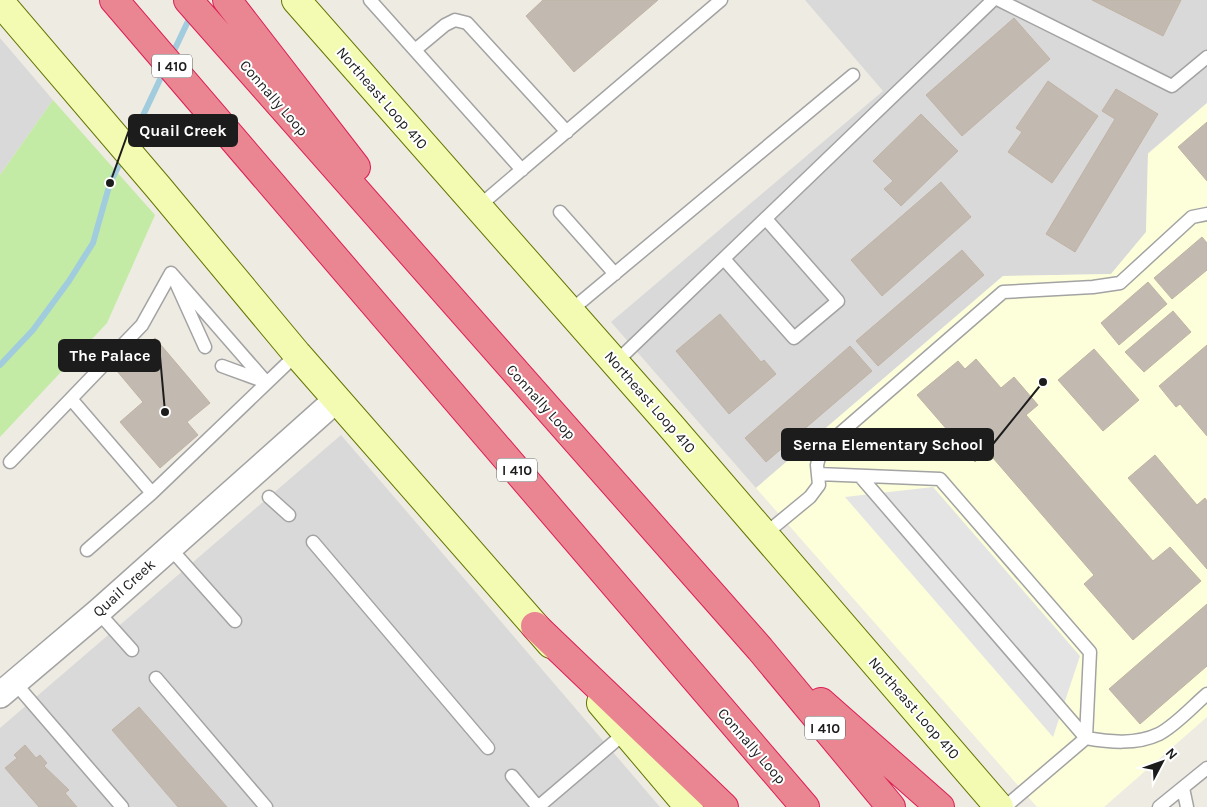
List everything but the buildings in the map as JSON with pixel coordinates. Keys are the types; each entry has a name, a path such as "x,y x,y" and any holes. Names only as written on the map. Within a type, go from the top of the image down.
{"highway":[{"name":"Connally Loop","path":"114,0 805,807"},
{"name":"Connally Loop","path":"188,0 265,69 506,362 760,648 891,807"},
{"path":"227,0 265,69"},
{"path":"536,626 724,807"},
{"path":"760,648 940,807"}],"main road":[{"name":"Northeast Loop 410","path":"296,0 616,362 999,807"},
{"path":"0,2 158,186 336,400 536,626 689,807"}],"street":[{"name":"Quail Creek","path":"7,689 98,612 336,400"}],"lane":[{"path":"370,0 522,170"},
{"path":"478,207 721,0"},
{"path":"616,362 993,0"},
{"path":"999,0 1172,86 1207,57"},
{"path":"415,50 455,20 467,23 567,132"},
{"path":"570,311 853,75"},
{"path":"560,212 615,274"},
{"path":"765,534 810,497 819,485 817,465 821,450 1003,292 1093,287 1120,283 1192,217 1207,214"},
{"path":"724,259 794,338 838,301 766,219"},
{"path":"171,273 266,382"},
{"path":"171,273 205,347"},
{"path":"10,462 142,326 171,273"},
{"path":"87,550 152,493 297,354"},
{"path":"222,366 266,382"},
{"path":"71,399 152,493"},
{"path":"818,474 940,479 1090,652 1086,738 1005,807"},
{"path":"860,476 1086,738 1114,742 1147,739 1160,734 1207,694"},
{"path":"269,497 289,515"},
{"path":"313,542 488,748"},
{"path":"170,548 235,621"},
{"path":"98,612 132,650"},
{"path":"156,678 266,807"},
{"path":"7,689 122,807"},
{"path":"512,776 538,807 626,732"},
{"path":"1159,807 1207,768"},
{"path":"1183,788 1187,807"}],"shaded area":[{"path":"805,0 1207,0 1207,103 1148,153 1146,232 1111,274 1003,276 756,488 611,322 883,91"},
{"path":"0,38 53,100 0,175"},
{"path":"1207,103 1207,717 1104,807 1037,807 756,488 1003,276 1111,274 1146,232 1148,154"},
{"path":"341,435 660,807 0,807 0,728"},
{"path":"933,487 1080,656 1053,737 845,497"}],"green space":[{"path":"53,100 155,215 107,323 0,437 0,175"}],"waterway":[{"name":"Quail Creek","path":"171,57 191,15"},
{"name":"Quail Creek","path":"130,143 164,71"},
{"name":"Quail Creek","path":"0,365 33,330 69,281 93,243 110,183 123,157"}],"place":[{"name":"Quail Creek","path":"110,183"},
{"name":"Serna Elementary School","path":"1043,382"},
{"name":"The Palace","path":"165,412"}]}
